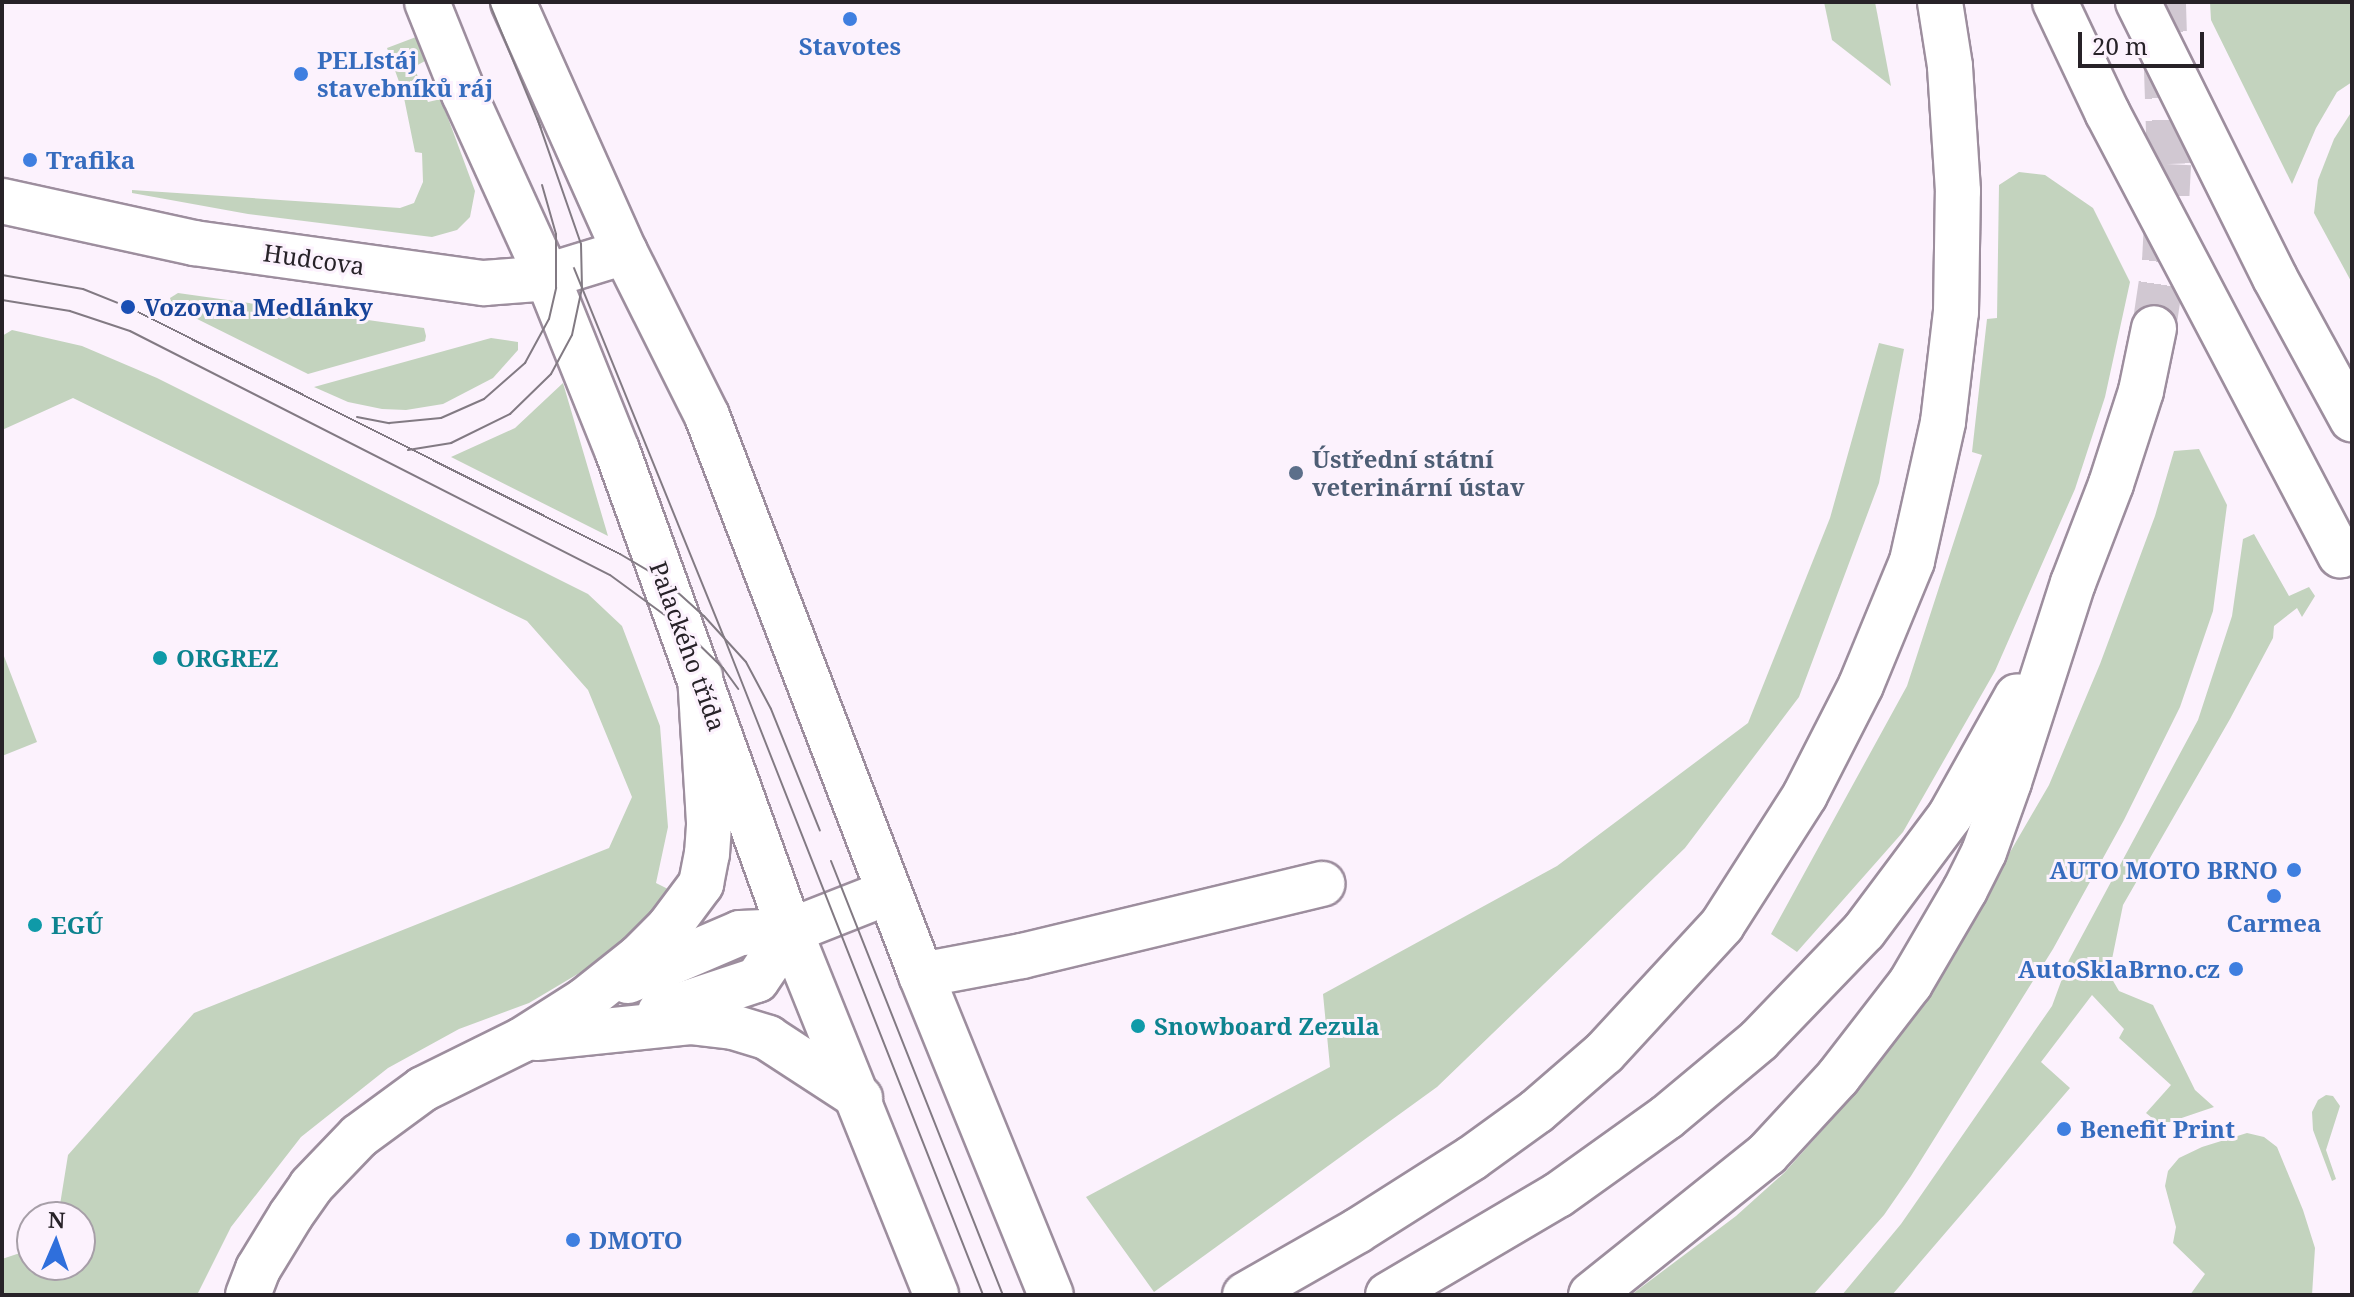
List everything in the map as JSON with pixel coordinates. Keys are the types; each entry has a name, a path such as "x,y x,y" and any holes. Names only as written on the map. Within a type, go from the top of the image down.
{"main road":[{"name":"Palackého třída","path":"427,2 464,94 547,276 617,450 790,931 860,1098 935,1292"},
{"path":"513,2 625,252 685,366 707,416 921,975 1051,1295"},
{"path":"1245,1295 1357,1231 1472,1158 1537,1111 1604,1053 1722,925 1805,795 1861,685 1912,561 1943,422 1956,312 1958,191 1950,66 1940,2"},
{"path":"2055,2 2107,112 2346,566"},
{"path":"2138,2 2275,278 2352,419"},
{"name":"Hudcova","path":"2,201 194,243 484,283 547,276 625,252"},
{"path":"1591,1295 1767,1154 1838,1077 1910,984 1984,852 2073,583 2141,391 2154,328"},
{"path":"1388,1295 1558,1195 1667,1117 1759,1040 1864,931 1950,816 2026,681 2073,583"},
{"path":"596,1014 701,884 709,822 700,676"},
{"path":"921,975 1022,956 1322,884"},
{"path":"248,1295 258,1269 311,1186 359,1136 423,1089 522,1040 596,1014 740,933 790,931 889,892"},
{"path":"596,1014 733,1027 768,1038 860,1098"}],"green space":[{"path":"1824,2 1875,2 1891,86 1832,40"},
{"path":"2210,2 2352,2 2352,82 2337,92 2316,128 2292,184 2211,20"},
{"path":"416,37 425,61 414,67 428,102 441,99 475,191 470,217 457,230 432,237 248,214 132,193 132,190 400,208 414,203 423,182 422,153 415,152 403,93 387,48"},
{"path":"2352,111 2352,283 2314,213 2318,180 2334,139"},
{"path":"2019,172 2045,175 2093,208 2130,282 2105,397 2075,489 1995,671 1903,832 1797,952 1771,934 1907,686 1982,455 1972,452 1987,319 1997,318 1999,185"},
{"path":"178,293 424,328 426,336 425,341 308,374 173,307 170,298"},
{"path":"12,330 82,346 157,378 588,594 622,626 660,726 668,827 656,883 674,892 613,953 529,1003 459,1029 388,1068 301,1137 231,1227 197,1295 2,1295 2,1259 16,1254 16,1281 96,1281 96,1201 61,1201 68,1155 194,1013 609,848 632,797 588,690 527,621 73,398 2,430 2,336"},
{"path":"491,338 518,342 518,350 493,378 443,404 406,410 382,409 348,402 314,387"},
{"path":"1879,343 1904,349 1879,483 1799,697 1685,848 1437,1087 1154,1292 1086,1197 1330,1067 1323,994 1557,866 1748,723 1830,518"},
{"path":"563,383 608,536 451,457 515,428"},
{"path":"2199,449 2227,505 2213,611 2180,707 2124,820 2053,949 1911,1176 1884,1215 1813,1295 1631,1295 1736,1216 1784,1173 1844,1106 1922,1004 2049,785 2100,664 2155,516 2174,451"},
{"path":"2254,534 2289,596 2309,587 2315,596 2302,617 2297,608 2274,626 2273,638 2230,719 2123,905 2109,974 2119,991 2153,1005 2195,1090 2214,1107 2161,1125 2146,1113 2171,1085 2119,1038 2124,1029 2092,995 2041,1062 2070,1088 1892,1295 1842,1295 1901,1224 2052,1006 2069,960 2198,720 2232,616 2243,539"},
{"path":"2,651 37,742 2,756"},
{"path":"2326,1095 2333,1096 2340,1106 2326,1150 2336,1179 2332,1181 2313,1130 2312,1112 2318,1100"},
{"path":"2247,1133 2264,1137 2277,1147 2303,1210 2315,1248 2312,1295 2190,1295 2205,1274 2173,1243 2176,1227 2165,1186 2168,1171 2179,1158"}],"tunnel":[{"path":"2154,328 2164,261 2169,164 2164,2"}],"tram line":[{"path":"489,2 541,128"},
{"path":"408,450 451,443 510,414 551,374 572,335 582,288 581,244 537,118"},
{"path":"357,417 389,423 441,418 484,399 525,363 549,319 556,288 556,234 542,185"},
{"path":"574,268 724,637 983,1295"},
{"path":"2,275 83,289 128,307 620,554 664,580 704,616 746,662 771,709 820,831"},
{"path":"2,300 70,311 130,331 610,575 681,627 723,668 738,689"},
{"path":"831,861 1003,1295"}],"place":[{"name":"Stavotes","path":"850,19"},
{"name":"PELIstáj stavebníků ráj","path":"301,74"},
{"name":"Trafika","path":"30,160"},
{"name":"Vozovna Medlánky","path":"128,307"},
{"name":"Ústřední státní veterinární ústav","path":"1296,473"},
{"name":"ORGREZ","path":"160,658"},
{"name":"AUTO MOTO BRNO","path":"2294,870"},
{"name":"Carmea","path":"2274,896"},
{"name":"EGÚ","path":"35,925"},
{"name":"AutoSklaBrno.cz","path":"2236,969"},
{"name":"Snowboard Zezula","path":"1138,1026"},
{"name":"Benefit Print","path":"2064,1129"},
{"name":"DMOTO","path":"573,1240"}]}
